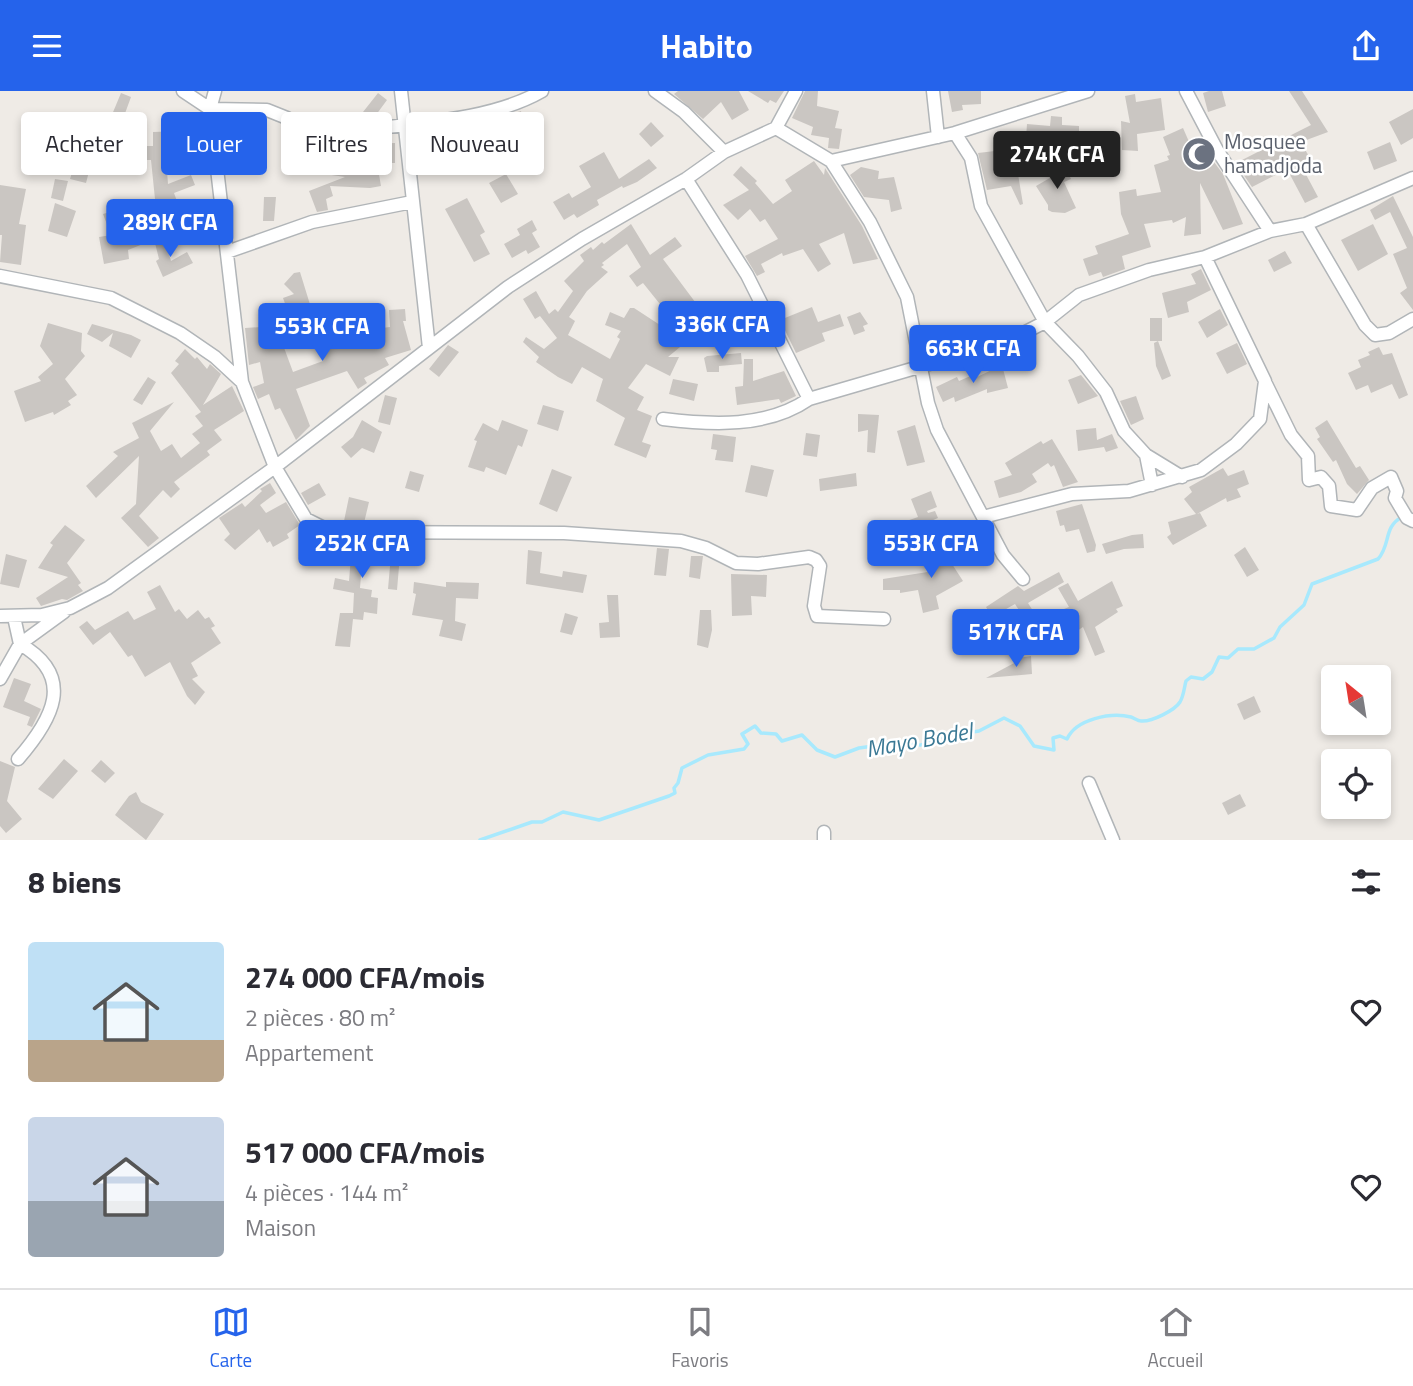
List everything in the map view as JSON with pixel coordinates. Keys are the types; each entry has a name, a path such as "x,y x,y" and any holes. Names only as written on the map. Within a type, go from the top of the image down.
{"street":[{"path":"183,91 210,109 267,110 287,118 303,134 320,136 404,126 521,103 542,91"},
{"path":"215,91 210,109 242,382 275,467 306,519 332,532 565,533 681,541 706,548 736,563 758,564 809,557 816,560 820,566 814,606 817,616 884,619"},
{"path":"401,91 429,348"},
{"path":"655,91 684,112 724,152"},
{"path":"0,679 20,644 70,608 108,588 275,467 508,287 582,239 686,179 724,152 776,128 796,91"},
{"path":"933,91 938,137"},
{"path":"831,161 955,134 1088,91"},
{"path":"1186,91 1217,151 1270,231"},
{"path":"776,128 831,161 870,222 907,297 928,403 937,430 1003,555 1023,579"},
{"path":"955,134 971,157 981,206 1045,322 1106,392 1124,431 1146,455 1182,477"},
{"path":"663,419 698,424 737,423 794,409 809,399 1008,341 1045,322 1079,295 1149,270 1205,257 1270,231 1306,224 1413,178"},
{"path":"686,179 747,275 809,399"},
{"path":"227,252 312,222 412,202"},
{"path":"1306,224 1365,325 1375,335 1390,333 1413,319"},
{"path":"1205,257 1291,435 1308,457 1309,480 1321,477 1329,486 1331,506 1357,510 1372,488 1391,477 1397,491 1395,498 1413,521"},
{"path":"0,276 111,298 180,333 215,357 242,382"},
{"path":"983,517 1072,494 1129,491 1201,471 1236,443 1260,419 1265,381"},
{"path":"1146,455 1152,485"},
{"path":"0,616 42,615 70,608"},
{"path":"14,617 20,644 34,653 54,679 54,703 47,723 18,759"},
{"path":"1088,783 1113,840"}],"building":[{"path":"678,91 739,91 749,110 732,120 721,102 703,119 674,94"},
{"path":"748,91 784,91 776,103 770,100 768,103"},
{"path":"805,91 818,91 817,106 839,111 835,128 842,129 839,149 828,148 829,138 811,135 813,127 792,118"},
{"path":"948,91 981,91 981,104 962,105 963,110 952,112"},
{"path":"1222,91 1226,106 1208,112 1203,93"},
{"path":"1289,91 1302,91 1328,132 1301,142 1312,162 1302,167 1318,197 1305,203 1287,169 1252,187 1243,174 1247,172 1242,160 1311,125"},
{"path":"121,93 131,97 126,112 113,112"},
{"path":"378,93 387,100 378,112 363,112"},
{"path":"1135,94 1136,102 1161,98 1165,130 1137,134 1138,151 1122,150 1121,121 1130,123 1125,96"},
{"path":"1413,109 1413,138 1401,145 1389,122"},
{"path":"1051,116 1062,117 1062,125 1079,126 1079,137 1047,138 1046,159 1028,158 1028,162 1016,162 1023,204 1020,205 1011,186 987,190 978,153 1020,148 1021,138 1026,138 1027,124 1050,126"},
{"path":"651,122 664,136 651,147 639,134"},
{"path":"1183,128 1190,144 1214,162 1223,174 1243,224 1223,230 1200,183 1201,234 1184,236 1186,217 1173,223 1172,220 1144,224 1151,247 1122,256 1125,269 1103,277 1101,272 1089,276 1083,259 1098,254 1095,246 1129,234 1121,214 1119,192 1136,189 1137,196 1161,192 1154,165 1169,160 1167,156 1170,155 1163,137"},
{"path":"153,132 161,132 161,175 167,175 168,184 191,175 195,185 174,193 190,226 167,235 158,209 138,216 148,242 128,250 129,259 104,264 99,237 111,235 103,214 155,199 151,160 147,160 147,146 153,146"},
{"path":"1390,142 1397,161 1374,170 1367,152"},
{"path":"392,143 395,143 395,163 392,163"},
{"path":"604,152 619,179 649,159 657,168 637,182 623,188 622,186 597,200 599,205 577,218 574,214 564,220 553,202 569,193 572,198 591,187 579,166"},
{"path":"814,161 824,175 825,168 862,226 878,259 853,264 844,233 819,244 831,264 818,272 803,249 783,256 782,253 761,264 765,272 757,276 745,256 778,239 765,219 760,222 750,209 738,220 723,205 749,190 733,175 741,166 757,181 755,183 773,204 792,191 785,180"},
{"path":"1063,162 1071,179 1064,182 1076,208 1065,213 1052,212 1048,210 1048,205 1036,186 1055,175 1052,168"},
{"path":"861,167 879,171 878,179 894,177 902,209 891,212 889,200 864,197 850,175"},
{"path":"71,175 88,175 86,183 70,179"},
{"path":"332,175 379,175 381,186 330,186 333,196 326,199 328,210 317,212 309,191 345,177"},
{"path":"507,175 518,194 501,203 489,183"},
{"path":"55,179 68,181 63,201 51,198"},
{"path":"0,185 26,189 19,224 26,225 21,265 0,262"},
{"path":"1393,196 1413,237 1413,310 1400,293 1407,288 1393,254 1407,248 1390,212 1375,220 1370,210"},
{"path":"264,197 276,197 274,221 263,221"},
{"path":"467,198 485,232 480,235 490,254 474,262 445,209"},
{"path":"55,203 76,211 67,237 48,231"},
{"path":"532,220 537,230 532,233 540,247 528,254 526,250 512,258 504,244 520,235 517,229"},
{"path":"631,224 650,255 675,237 682,246 663,259 710,322 695,335 695,325 688,339 643,283 637,287 629,276 641,267 627,244 602,263 604,265 601,267 608,272 587,291 569,317 575,321 568,335 610,359 621,331 605,325 610,312 624,318 630,308 634,308 686,342 668,357 679,357 670,376 646,364 628,388 644,397 637,410 652,416 642,442 651,445 646,458 614,445 625,418 596,401 603,379 582,367 572,384 536,362 539,357 523,342 526,337 544,349 557,338 540,316 535,319 523,299 536,291 549,314 555,309 558,312 573,291 564,281 584,261 580,255 591,247 593,250 602,242 604,244"},
{"path":"1373,224 1388,254 1358,271 1341,240"},
{"path":"164,236 171,261 187,252 193,263 163,277 156,261 159,259 154,239"},
{"path":"1285,251 1292,263 1274,272 1268,260"},
{"path":"1201,269 1211,290 1187,302 1189,312 1168,318 1162,293 1196,284 1191,274"},
{"path":"300,272 312,311 308,308 300,310 298,304 287,309 283,298 294,294 284,284 294,273"},
{"path":"812,307 818,322 840,314 844,326 822,333 825,341 796,353 780,320"},
{"path":"405,309 406,321 403,321 411,350 385,358 389,365 364,378 367,383 358,389 347,371 296,389 310,426 296,440 280,408 275,410 269,394 258,399 253,387 264,383 260,362 249,365 245,328 276,326 293,372 323,361 314,335 326,331 328,336 342,331 390,327 389,310"},
{"path":"1220,309 1228,325 1207,338 1198,322"},
{"path":"860,312 868,324 863,326 865,331 854,335 847,317"},
{"path":"1150,318 1162,318 1162,341 1150,341"},
{"path":"48,323 82,333 81,351 85,356 65,379 77,395 68,401 71,405 54,415 53,412 25,422 14,391 41,381 38,377 53,364 40,346"},
{"path":"92,324 141,340 131,358 109,346 113,333 102,342 87,334"},
{"path":"1158,341 1171,376 1162,380 1156,366 1154,343"},
{"path":"1237,343 1247,364 1227,374 1216,353"},
{"path":"448,345 459,352 439,377 429,369"},
{"path":"1379,347 1383,355 1392,353 1408,395 1399,399 1392,384 1371,393 1368,385 1356,390 1348,373 1361,367 1358,360"},
{"path":"185,349 195,359 197,357 207,369 210,364 221,374 203,405 232,386 244,411 214,430 222,440 207,451 210,455 174,482 180,489 171,498 163,490 139,516 159,538 148,547 121,518 136,504 139,456 96,498 86,486 118,456 113,452 139,438 132,423 174,402 150,431 161,451 172,444 181,458 200,443 192,434 203,426 195,416 201,412 171,373 179,364 175,361"},
{"path":"741,353 742,364 719,366 719,372 707,372 704,358 707,356"},
{"path":"744,359 753,359 753,381 784,371 796,396 781,403 779,399 737,405 735,387 743,386"},
{"path":"1002,365 1008,388 987,393 987,389 955,402 954,397 943,402 936,387 957,377 959,381 975,374 977,377"},
{"path":"1081,375 1098,396 1078,404 1068,380"},
{"path":"148,377 156,382 142,405 133,400"},
{"path":"673,379 698,384 694,401 669,394"},
{"path":"385,395 397,398 390,425 378,422"},
{"path":"1136,396 1144,419 1131,425 1120,401"},
{"path":"543,405 564,411 558,431 537,424"},
{"path":"858,414 879,415 875,453 867,452 868,430 858,432"},
{"path":"362,420 382,432 374,453 362,448 351,458 341,447 353,437"},
{"path":"502,420 528,430 522,447 518,445 506,475 486,467 484,472 468,467 477,441 474,440 483,423 498,431"},
{"path":"1327,420 1356,468 1360,466 1369,480 1357,494 1347,484 1336,460 1333,462 1317,439 1320,437 1315,428"},
{"path":"915,425 925,462 907,466 897,431"},
{"path":"1096,428 1097,440 1112,434 1118,448 1106,452 1104,447 1078,451 1076,430"},
{"path":"806,433 820,435 817,457 803,455"},
{"path":"713,434 736,437 733,462 715,460 717,450 711,449"},
{"path":"1052,439 1078,482 1063,487 1054,465 1051,467 1048,463 1032,474 1037,482 1021,492 999,498 994,481 1012,475 1005,463 1041,441 1043,444"},
{"path":"751,465 774,470 767,497 745,492"},
{"path":"1223,468 1228,476 1244,470 1249,484 1237,489 1241,497 1227,502 1226,498 1197,514 1200,513 1207,526 1173,545 1167,537 1171,534 1168,522 1196,514 1184,499 1192,492 1189,487"},
{"path":"552,469 572,477 557,512 539,504"},
{"path":"410,471 424,475 419,492 405,488"},
{"path":"856,473 857,486 820,491 819,479"},
{"path":"270,483 276,493 260,505 266,513 286,502 300,525 287,534 289,538 273,547 270,541 267,543 259,529 235,550 224,540 230,534 219,518 242,503 245,507 262,491 260,489"},
{"path":"319,483 326,495 308,505 301,493"},
{"path":"931,491 937,507 927,511 935,511 938,518 912,529 916,540 902,545 895,525 918,517 911,499"},
{"path":"349,497 369,502 364,523 344,521"},
{"path":"1082,504 1096,545 1095,551 1087,553 1079,529 1066,532 1064,525 1060,526 1056,511"},
{"path":"65,525 85,540 67,563 81,583 78,585 83,591 67,600 41,606 36,598 68,577 38,568 53,545 50,543"},
{"path":"1143,534 1144,548 1124,549 1106,554 1102,544 1132,535"},
{"path":"332,541 392,541 392,554 400,555 397,590 388,589 390,566 362,563 360,588 372,590 371,597 378,598 377,614 364,612 363,620 353,619 350,647 335,646 340,613 353,613 354,593 333,589 335,578 349,581 351,556 333,556"},
{"path":"971,547 974,558 952,564 963,581 936,596 939,609 923,613 918,590 900,593 900,590 883,590 883,579 934,571 928,567 955,552"},
{"path":"1245,547 1259,570 1247,577 1234,555"},
{"path":"657,548 669,549 666,576 654,575"},
{"path":"528,550 542,552 540,573 562,577 563,571 587,575 583,593 526,584"},
{"path":"6,554 27,560 19,588 0,584"},
{"path":"691,556 703,556 700,579 689,577"},
{"path":"1059,572 1064,582 1028,603 1042,625 1032,631 1015,604 992,617 986,607 1018,586 1024,591"},
{"path":"731,574 767,575 766,597 751,596 752,615 732,616"},
{"path":"1112,581 1123,606 1095,627 1105,652 1095,656 1083,627 1077,631 1064,609 1069,607 1058,588 1068,583 1078,601"},
{"path":"414,582 446,587 446,582 479,583 478,599 456,598 455,621 466,624 462,641 439,636 443,620 412,615 416,594 413,593"},
{"path":"160,585 175,612 179,609 187,619 198,610 205,619 209,617 215,626 211,628 221,643 191,663 198,676 192,679 205,692 195,705 187,696 170,662 145,677 132,655 128,657 110,632 93,645 79,627 87,621 95,630 128,611 134,620 156,609 147,592"},
{"path":"607,595 618,595 620,637 600,638 599,623 609,622"},
{"path":"700,610 711,610 712,630 708,648 697,645"},
{"path":"565,613 578,617 572,635 560,632"},
{"path":"1031,656 1032,674 986,678 1018,661 1018,658"},
{"path":"14,678 31,684 24,701 41,709 32,727 27,725 30,717 3,707"},
{"path":"1254,696 1261,712 1244,720 1237,704"},
{"path":"64,759 78,771 53,799 38,789"},
{"path":"101,760 115,773 105,783 91,771"},
{"path":"0,761 15,767 7,801 22,819 6,833 0,826"},
{"path":"136,792 141,802 164,814 146,840 115,815 129,796"},
{"path":"1240,794 1246,806 1228,815 1222,803"}],"waterway":[{"name":"Mayo Bodel","path":"480,840 532,822 542,822 563,812 599,820 669,796 675,793 674,788 682,768 708,755 744,749 748,744 742,734 755,726 761,733 776,734 782,741 802,735 817,750 835,757 859,748 888,744 921,745 941,737 979,731 1004,718 1020,726 1034,746 1054,750 1053,738 1060,736 1067,739 1078,726 1104,716 1151,720 1177,705 1186,681 1191,677 1203,679 1212,672 1219,657 1228,658 1238,649 1254,649 1274,638 1280,627 1304,605 1312,584 1378,559 1385,548 1389,531 1402,517"}],"place":[{"name":"Mosquee hamadjoda","path":"1199,154"}]}
